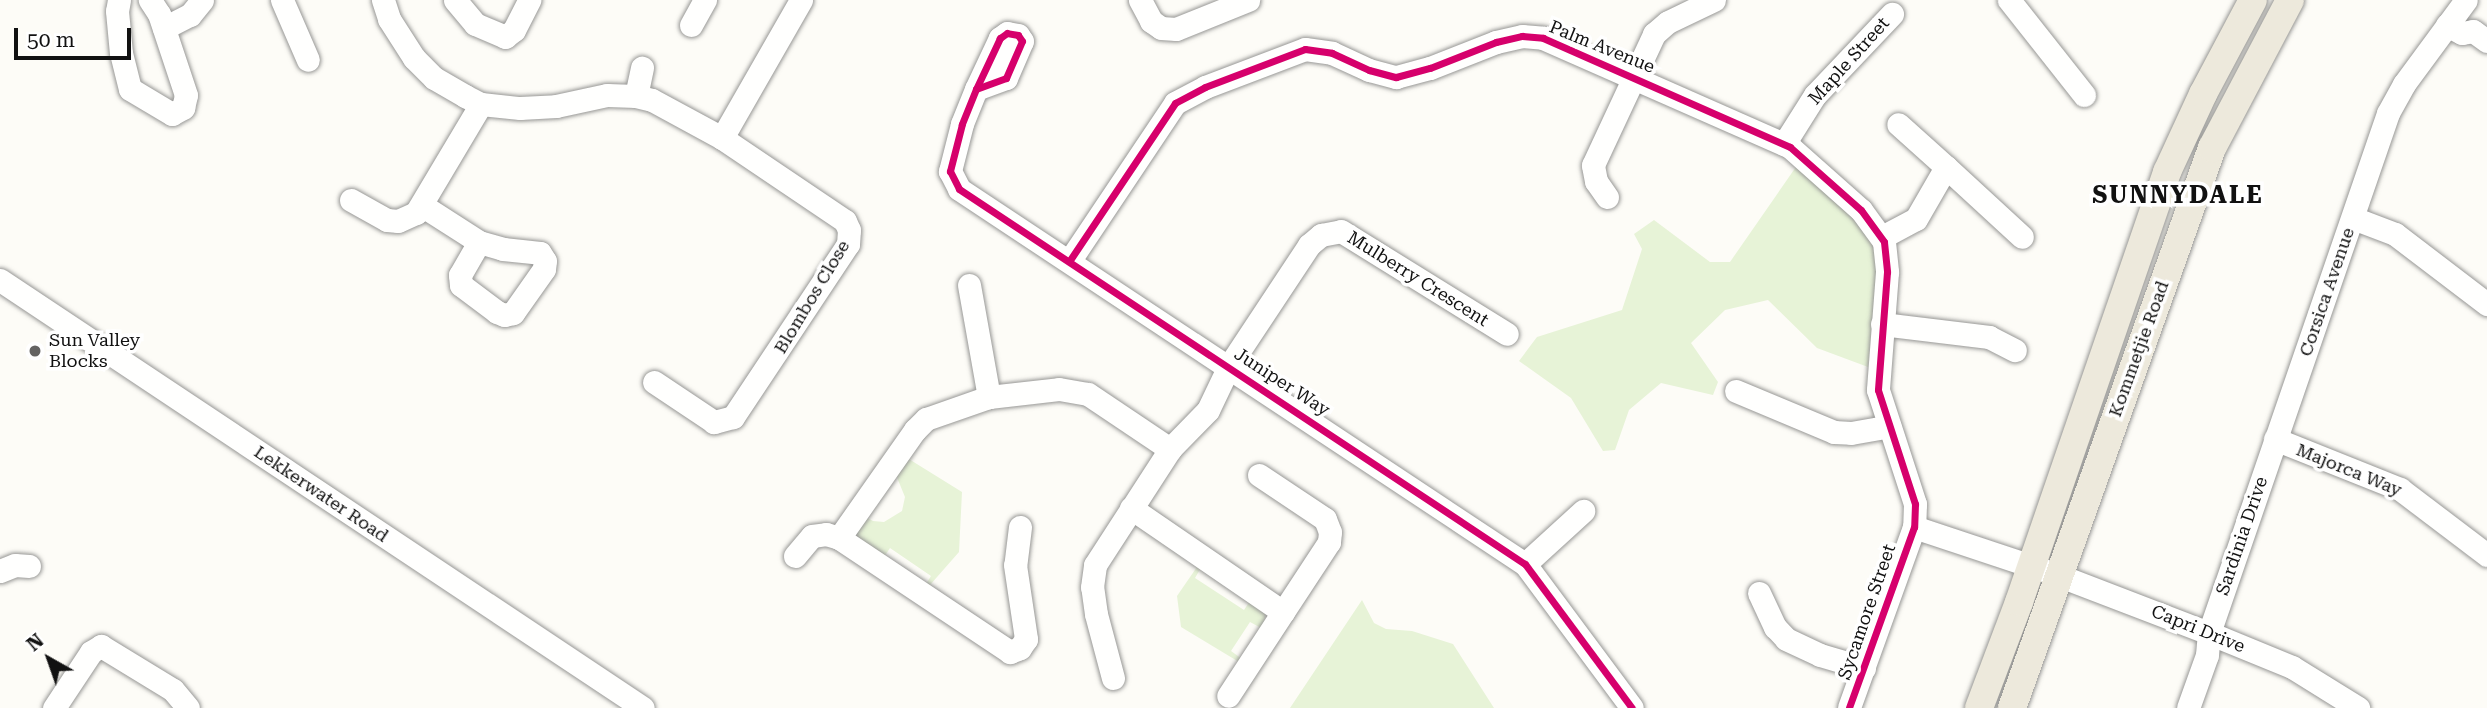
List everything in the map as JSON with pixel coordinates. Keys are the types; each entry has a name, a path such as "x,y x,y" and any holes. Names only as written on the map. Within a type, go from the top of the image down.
{"main road":[{"name":"Kommetjie Road","path":"1979,708 2167,172 2203,94 2253,0"},
{"name":"Kommetjie Road","path":"2012,708 2212,148 2290,0"}],"street":[{"path":"119,0 117,11 121,53 130,89 173,114 183,108 186,95 164,27 150,0"},
{"path":"164,27 190,15 202,0"},
{"path":"282,0 308,60"},
{"path":"383,0 389,19 419,64 448,87 481,104 538,108 607,95 636,96 652,100 722,138 801,0"},
{"path":"455,0 475,24 506,37 519,22 529,0"},
{"path":"691,25 705,0"},
{"path":"1140,0 1150,21 1161,28 1176,29 1248,0"},
{"path":"1607,197 1596,180 1593,165 1632,75 1658,30 1714,0"},
{"path":"2009,0 2084,95"},
{"path":"2353,218 2361,184 2388,113 2404,84 2455,29 2466,0"},
{"name":"Maple Street","path":"1784,144 1815,96 1892,14"},
{"path":"2455,29 2473,31 2487,41"},
{"path":"2455,29 2465,43 2480,54 2487,54"},
{"name":"Palm Avenue","path":"1070,260 1171,107 1205,87 1298,51 1322,50 1385,76 1396,77 1430,68 1496,42 1532,36 1632,75 1784,144 1803,155 1851,200 1882,237"},
{"path":"636,96 642,68"},
{"name":"Juniper Way","path":"976,89 950,171 964,193 1070,260 1525,564 1632,708"},
{"path":"351,200 393,221 410,217 423,206 481,104"},
{"path":"1898,124 2022,237"},
{"name":"Blombos Close","path":"654,382 708,419 719,422 733,417 849,240 848,225 841,216 722,138"},
{"path":"1946,167 1916,219 1882,237 1887,256 1877,378 1889,426 1913,493 1913,527 2030,566"},
{"path":"423,206 479,242"},
{"name":"Corsica Avenue","path":"2275,439 2353,218 2395,234 2487,304"},
{"name":"Mulberry Crescent","path":"1113,678 1096,614 1092,578 1096,562 1170,449 1208,410 1229,366 1303,252 1321,235 1341,231 1507,334"},
{"name":"Lekkerwater Road","path":"0,280 643,708"},
{"path":"969,285 989,397"},
{"path":"1882,324 1989,337 2015,350"},
{"path":"839,538 915,430 926,419 989,397 1059,390 1088,394 1170,449"},
{"path":"1736,391 1834,432 1851,433 1889,426"},
{"name":"Majorca Way","path":"2275,439 2400,489 2487,555"},
{"name":"Sardinia Drive","path":"2188,708 2207,655 2209,633 2275,439"},
{"path":"1228,696 1329,542 1330,532 1325,519 1259,475"},
{"path":"1131,508 1283,612"},
{"path":"1525,564 1583,511"},
{"path":"795,556 812,536 826,534 839,538 1010,652 1020,648 1026,639 1015,565 1020,527"},
{"name":"Sycamore Street","path":"1849,708 1913,527"},
{"path":"0,571 15,565 29,566"},
{"name":"Capri Drive","path":"2030,566 2292,667 2358,708"},
{"path":"1759,593 1775,627 1786,639 1819,655 1864,668"},
{"path":"54,708 91,652 101,646 173,690 188,708"}],"green space":[{"path":"1798,164 1867,228 1878,259 1868,367 1817,348 1768,300 1725,310 1691,343 1718,382 1713,395 1661,383 1629,410 1615,450 1603,451 1571,398 1519,361 1537,337 1622,310 1642,249 1634,234 1654,220 1710,262 1730,262"},
{"path":"904,456 962,492 959,552 930,585 924,587 931,576 890,548 882,560 852,533 864,516 873,521 884,522 902,511 905,497 896,475"},
{"path":"1199,564 1202,566 1195,578 1244,610 1252,598 1266,611 1263,629 1250,622 1231,651 1242,659 1239,662 1181,627 1177,596"},
{"path":"1362,600 1374,623 1386,629 1412,631 1453,644 1494,708 1290,708"}],"cycle path":[{"path":"976,89 1006,78 1022,41 1018,35 1007,33 1000,38 976,89 962,124 950,171 959,189 1525,564 1632,708"},
{"path":"1070,260 1175,103 1205,87 1305,49 1332,53 1369,70 1396,77 1430,68 1496,42 1522,36 1543,38 1790,147 1861,210 1884,242 1887,272 1878,390 1915,504 1914,527 1849,708"}],"place":[{"name":"Sun Valley Blocks","path":"35,351"}],"district":[{"name":"SUNNYDALE","path":"2178,196"}]}
